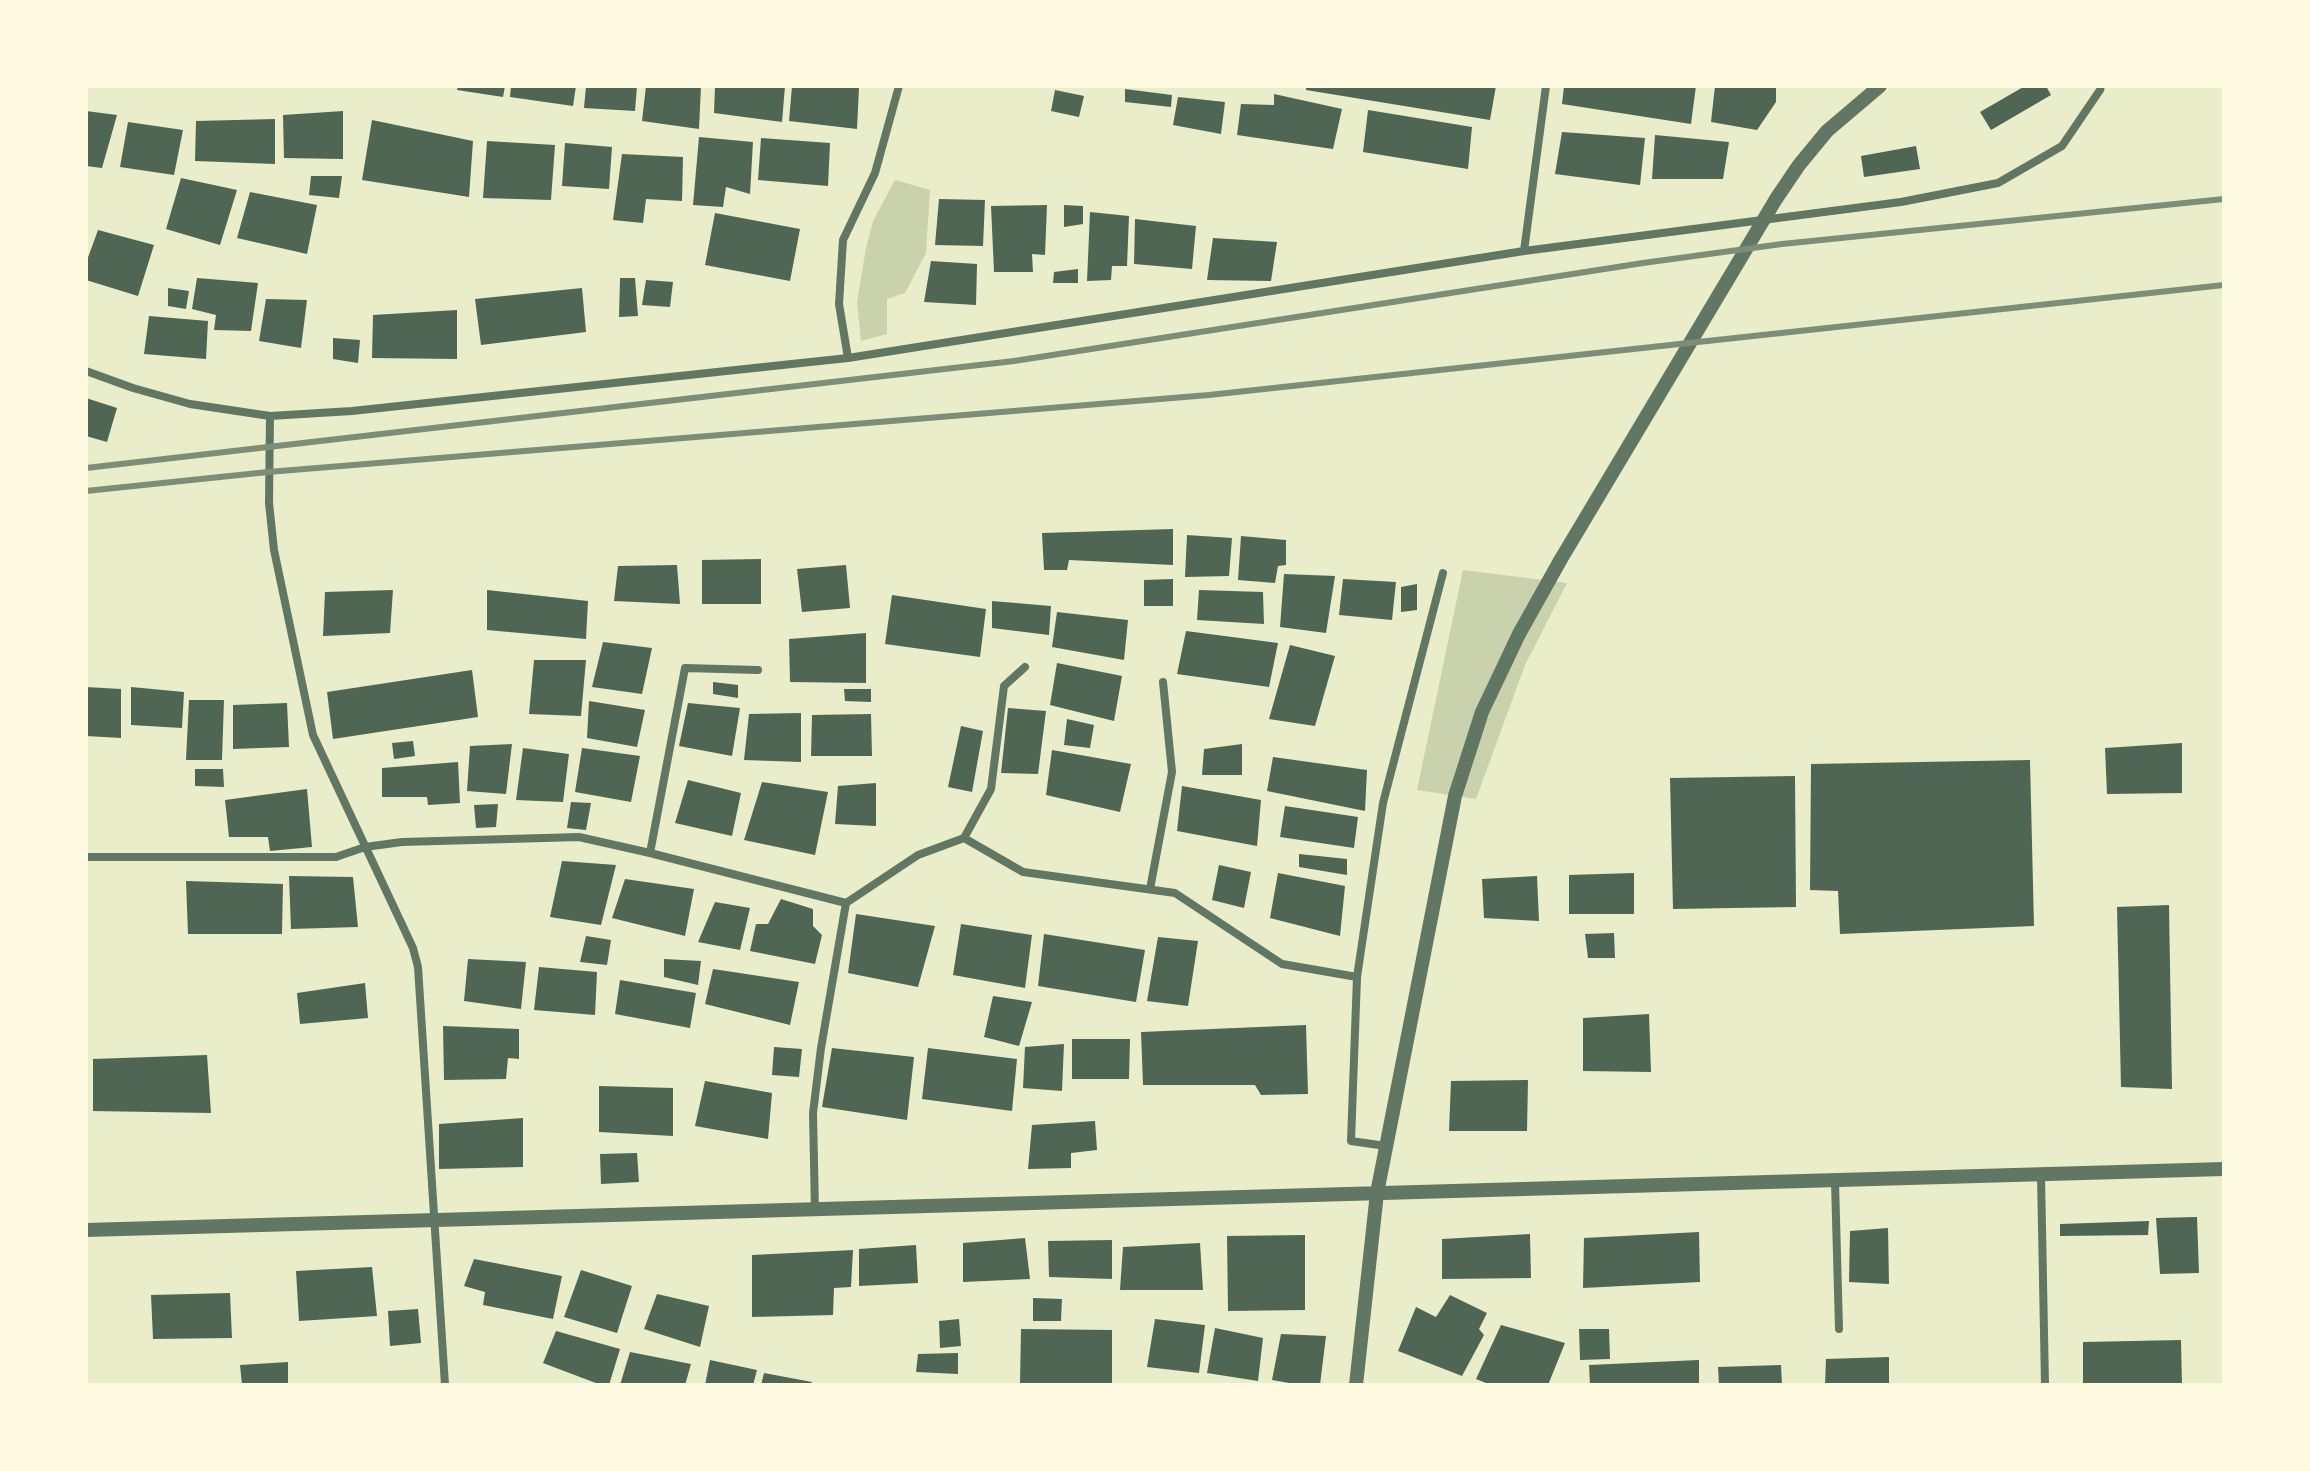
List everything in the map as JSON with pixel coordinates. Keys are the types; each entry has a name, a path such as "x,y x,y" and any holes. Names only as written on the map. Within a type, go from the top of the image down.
{"street":[{"path":"848,358 839,304 843,240 875,173 899,86"},
{"path":"1524,251 1546,86"},
{"path":"1356,1385 1377,1193 1455,796 1482,712 1519,634 1561,559 1776,199 1827,131 1880,86"},
{"path":"86,371 190,404 270,416 352,411 848,358 1524,251 1901,202 1998,183 2062,146 2101,86"},
{"path":"270,416 269,503 274,550 313,735 413,948 418,967 445,1385"},
{"path":"1386,1146 1351,1141 1357,977 1383,803 1443,573"},
{"path":"815,1211 813,1113 846,903 918,855 964,838 991,789 1004,686 1025,667"},
{"path":"650,853 685,668 758,670"},
{"path":"1150,889 1172,772 1163,682"},
{"path":"86,857 336,857 365,847 402,842 579,837 846,903"},
{"path":"964,838 1023,872 1175,893 1282,964 1357,977"},
{"path":"86,1230 2224,1169"},
{"path":"2041,1175 2045,1385"},
{"path":"1835,1181 1839,1329"}],"green space":[{"path":"895,180 930,190 926,253 905,293 887,299 887,334 861,341 857,302 866,248 873,221"},
{"path":"1463,570 1567,583 1525,665 1476,799 1417,790"}],"building":[{"path":"458,86 505,86 503,97 457,90"},
{"path":"511,86 576,86 573,106 510,97"},
{"path":"586,86 637,86 635,111 584,108"},
{"path":"646,86 701,86 699,129 642,121"},
{"path":"715,86 785,86 782,122 714,113"},
{"path":"792,86 859,88 857,129 789,121"},
{"path":"1306,86 1496,86 1490,120 1306,90"},
{"path":"1564,86 1696,86 1691,124 1562,104"},
{"path":"1715,86 1776,86 1776,102 1757,130 1711,122"},
{"path":"2025,86 2046,86 2051,95 1991,130 1980,112"},
{"path":"1125,89 1172,95 1171,107 1125,102"},
{"path":"1055,90 1084,96 1079,117 1051,111"},
{"path":"1274,94 1342,109 1333,149 1237,135 1241,104 1274,105"},
{"path":"1178,97 1225,102 1221,134 1173,125"},
{"path":"1368,110 1472,127 1468,169 1363,152"},
{"path":"86,111 117,115 102,168 86,166"},
{"path":"343,111 343,159 284,158 283,115"},
{"path":"275,119 275,164 195,161 196,121"},
{"path":"372,120 473,141 469,197 362,180"},
{"path":"128,122 183,130 174,175 120,167"},
{"path":"1562,132 1645,138 1640,185 1555,174"},
{"path":"1655,135 1729,142 1723,179 1652,179"},
{"path":"699,137 753,142 750,194 726,187 723,207 693,205"},
{"path":"761,138 830,143 828,186 758,180"},
{"path":"487,141 555,145 551,200 483,198"},
{"path":"565,143 612,147 609,189 562,186"},
{"path":"1916,146 1920,169 1864,177 1861,156"},
{"path":"622,154 683,157 682,201 646,199 643,223 613,220"},
{"path":"311,176 342,176 339,198 309,195"},
{"path":"181,178 237,190 220,245 166,229"},
{"path":"250,192 317,205 307,254 237,238"},
{"path":"939,199 985,200 983,246 935,245"},
{"path":"1047,205 1045,255 1032,254 1033,272 994,272 991,206"},
{"path":"1064,205 1083,206 1083,224 1064,227"},
{"path":"1090,212 1129,216 1127,266 1112,266 1111,280 1087,281"},
{"path":"715,213 800,229 790,281 705,265"},
{"path":"1135,219 1196,226 1192,269 1134,264"},
{"path":"98,230 154,245 138,296 86,280 86,263"},
{"path":"1213,238 1277,242 1271,281 1207,280"},
{"path":"931,261 977,264 976,305 924,302"},
{"path":"1078,269 1078,283 1053,283 1054,272"},
{"path":"197,278 258,283 251,331 214,330 216,315 192,309"},
{"path":"620,278 635,278 638,316 619,317"},
{"path":"646,280 673,282 670,307 642,305"},
{"path":"168,288 189,291 186,309 168,306"},
{"path":"582,288 586,332 481,345 475,299"},
{"path":"266,299 307,300 301,348 259,341"},
{"path":"457,310 457,359 372,358 373,315"},
{"path":"149,316 208,321 206,359 144,354"},
{"path":"333,338 360,340 358,363 333,359"},
{"path":"86,398 117,408 107,442 86,436"},
{"path":"1173,529 1173,565 1069,560 1067,570 1044,570 1042,533"},
{"path":"1187,535 1232,538 1229,576 1185,577"},
{"path":"1241,536 1286,540 1286,565 1278,566 1275,583 1238,580"},
{"path":"761,559 761,604 702,604 702,560"},
{"path":"677,565 680,604 614,601 618,566"},
{"path":"846,565 850,608 802,612 797,569"},
{"path":"1284,574 1335,576 1326,633 1280,627"},
{"path":"1173,579 1173,606 1144,606 1144,580"},
{"path":"1343,579 1396,582 1392,620 1339,615"},
{"path":"1417,584 1417,610 1401,612 1401,587"},
{"path":"393,590 390,633 323,636 325,592"},
{"path":"487,590 588,601 586,639 487,630"},
{"path":"1199,590 1263,592 1264,624 1197,620"},
{"path":"892,595 986,609 980,657 885,644"},
{"path":"992,601 1051,606 1049,635 992,628"},
{"path":"1057,612 1128,620 1124,660 1052,647"},
{"path":"1186,631 1278,643 1269,687 1177,674"},
{"path":"866,633 866,683 790,682 789,639"},
{"path":"603,642 652,648 642,694 592,687"},
{"path":"1290,645 1335,656 1315,726 1269,719"},
{"path":"534,660 586,660 581,716 529,714"},
{"path":"1057,663 1122,676 1114,721 1050,705"},
{"path":"472,670 478,717 333,739 327,692"},
{"path":"713,682 738,685 738,698 713,694"},
{"path":"86,687 121,689 121,738 86,736"},
{"path":"131,687 184,692 182,728 131,725"},
{"path":"844,689 871,689 871,702 845,701"},
{"path":"189,700 224,700 222,760 186,760"},
{"path":"589,701 645,710 637,747 587,738"},
{"path":"287,703 289,747 233,749 233,705"},
{"path":"688,703 740,708 732,756 679,746"},
{"path":"1008,708 1046,711 1038,774 1001,773"},
{"path":"801,713 801,762 744,760 749,714"},
{"path":"871,714 872,756 811,756 812,715"},
{"path":"1067,719 1094,725 1090,748 1064,745"},
{"path":"961,726 983,731 972,792 948,787"},
{"path":"413,741 415,756 394,759 392,743"},
{"path":"2182,743 2182,793 2107,794 2105,748"},
{"path":"512,744 506,794 467,791 470,746"},
{"path":"1242,744 1242,775 1202,775 1204,749"},
{"path":"523,748 569,754 563,802 516,800"},
{"path":"582,748 640,756 631,802 575,792"},
{"path":"1052,750 1131,764 1120,812 1046,795"},
{"path":"1273,757 1367,770 1365,811 1267,791"},
{"path":"2030,760 2034,926 1840,934 1838,891 1810,890 1811,764"},
{"path":"458,762 460,803 428,805 427,797 382,797 382,768"},
{"path":"195,769 223,769 224,787 195,786"},
{"path":"1795,776 1796,907 1673,909 1670,778"},
{"path":"688,780 741,793 732,836 675,823"},
{"path":"762,782 828,792 815,855 744,840"},
{"path":"876,783 876,826 835,824 838,786"},
{"path":"1182,786 1261,800 1257,846 1177,831"},
{"path":"307,789 312,847 270,851 268,837 229,837 225,800"},
{"path":"571,802 591,803 586,830 567,828"},
{"path":"498,804 496,827 476,828 474,805"},
{"path":"1285,806 1358,817 1354,848 1280,837"},
{"path":"1299,854 1347,859 1347,875 1299,867"},
{"path":"562,861 616,865 601,925 550,917"},
{"path":"1219,865 1251,872 1244,908 1212,900"},
{"path":"1278,873 1345,886 1340,936 1270,918"},
{"path":"1634,873 1634,914 1569,914 1569,875"},
{"path":"289,876 353,877 358,927 291,929"},
{"path":"1537,876 1539,921 1484,918 1482,879"},
{"path":"625,879 694,889 685,936 612,918"},
{"path":"186,881 283,884 282,934 188,934"},
{"path":"781,899 813,909 813,926 822,935 815,964 750,951 756,924 768,924"},
{"path":"715,902 750,908 740,950 698,942"},
{"path":"2169,905 2172,1089 2121,1087 2117,907"},
{"path":"856,914 935,926 918,987 848,973"},
{"path":"961,924 1032,935 1025,988 953,975"},
{"path":"1614,933 1615,958 1588,958 1585,934"},
{"path":"1044,934 1145,950 1136,1002 1038,986"},
{"path":"586,936 611,940 607,965 580,962"},
{"path":"1158,937 1198,941 1188,1006 1147,1001"},
{"path":"468,959 526,962 521,1009 464,1001"},
{"path":"664,959 701,961 698,985 664,977"},
{"path":"539,967 597,972 595,1015 534,1010"},
{"path":"713,969 799,982 790,1025 705,1004"},
{"path":"620,980 696,993 690,1028 615,1014"},
{"path":"365,983 368,1018 300,1024 297,993"},
{"path":"993,996 1032,1002 1019,1046 984,1037"},
{"path":"1649,1014 1651,1072 1583,1071 1583,1018"},
{"path":"1306,1025 1308,1094 1261,1095 1255,1085 1143,1085 1141,1032"},
{"path":"443,1026 519,1029 519,1059 508,1058 506,1079 444,1080"},
{"path":"1072,1039 1130,1039 1129,1079 1072,1079"},
{"path":"1064,1044 1062,1091 1023,1088 1025,1047"},
{"path":"774,1047 802,1049 799,1077 772,1075"},
{"path":"832,1048 914,1057 907,1120 822,1107"},
{"path":"928,1048 1017,1059 1012,1111 922,1099"},
{"path":"207,1055 211,1113 93,1111 93,1059"},
{"path":"1528,1080 1527,1131 1449,1131 1451,1081"},
{"path":"705,1081 772,1093 768,1139 695,1126"},
{"path":"599,1086 673,1088 673,1136 599,1132"},
{"path":"523,1118 523,1167 439,1169 439,1124"},
{"path":"1095,1121 1097,1150 1071,1153 1071,1168 1028,1169 1032,1125"},
{"path":"637,1153 639,1182 601,1184 600,1154"},
{"path":"2197,1217 2199,1273 2160,1274 2156,1218"},
{"path":"2149,1221 2148,1235 2060,1236 2060,1224"},
{"path":"1888,1228 1889,1284 1849,1282 1850,1231"},
{"path":"1699,1232 1700,1282 1583,1288 1584,1238"},
{"path":"1530,1234 1531,1278 1442,1279 1442,1239"},
{"path":"1305,1235 1305,1310 1228,1311 1227,1236"},
{"path":"1025,1238 1030,1279 963,1282 963,1243"},
{"path":"1112,1240 1112,1279 1049,1277 1048,1241"},
{"path":"1200,1243 1203,1290 1120,1290 1123,1247"},
{"path":"916,1245 918,1283 859,1286 859,1249"},
{"path":"853,1250 851,1287 834,1288 833,1315 752,1317 752,1255"},
{"path":"474,1259 562,1276 553,1319 483,1305 485,1292 464,1286"},
{"path":"372,1267 377,1316 299,1321 296,1271"},
{"path":"581,1270 632,1286 617,1333 564,1317"},
{"path":"230,1293 232,1338 153,1339 151,1295"},
{"path":"657,1294 709,1306 700,1347 644,1329"},
{"path":"1450,1295 1487,1313 1479,1329 1484,1335 1462,1376 1398,1351 1416,1307 1436,1317"},
{"path":"1033,1298 1062,1299 1061,1321 1033,1321"},
{"path":"418,1309 421,1343 390,1346 388,1311"},
{"path":"959,1319 961,1346 940,1348 939,1321"},
{"path":"1155,1319 1205,1325 1199,1373 1147,1367"},
{"path":"1501,1325 1565,1343 1548,1385 1491,1385 1476,1379"},
{"path":"1215,1328 1263,1338 1258,1381 1207,1373"},
{"path":"1021,1329 1112,1330 1112,1385 1020,1384"},
{"path":"1579,1329 1609,1329 1610,1359 1580,1360"},
{"path":"556,1331 620,1349 609,1385 601,1385 543,1363"},
{"path":"1281,1334 1326,1336 1320,1385 1272,1380"},
{"path":"2181,1340 2182,1385 2083,1385 2083,1342"},
{"path":"630,1352 691,1364 685,1385 620,1385"},
{"path":"958,1353 958,1374 916,1372 918,1354"},
{"path":"1889,1357 1889,1385 1825,1385 1826,1359"},
{"path":"710,1360 757,1370 753,1385 705,1385"},
{"path":"1699,1360 1699,1385 1590,1385 1589,1365"},
{"path":"288,1362 288,1385 242,1385 240,1365"},
{"path":"1781,1365 1782,1385 1719,1385 1718,1367"},
{"path":"764,1373 812,1382 811,1385 761,1385"}],"railway":[{"path":"86,468 1014,361 1782,244 2224,199"},
{"path":"86,491 268,472 1209,395 2224,285"}]}
